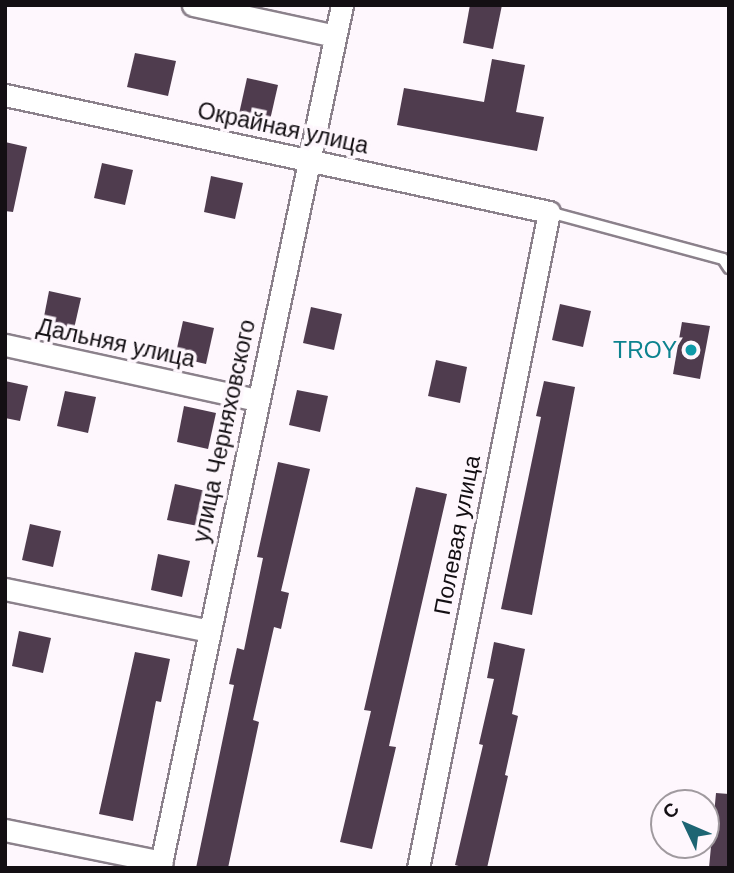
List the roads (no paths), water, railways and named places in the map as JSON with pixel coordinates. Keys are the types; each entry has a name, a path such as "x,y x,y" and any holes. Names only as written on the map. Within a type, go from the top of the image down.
{"street":[{"path":"193,5 335,36"},
{"name":"улица Черняховского","path":"161,865 307,160 342,5"},
{"name":"Окрайная улица","path":"5,95 549,212"},
{"name":"Полевая улица","path":"418,868 549,212"},
{"name":"Дальняя улица","path":"5,345 258,400"},
{"path":"5,589 210,631"},
{"path":"5,830 161,865"}],"lane":[{"path":"549,212 727,261"}],"place":[{"name":"TROY","path":"691,350"}]}
